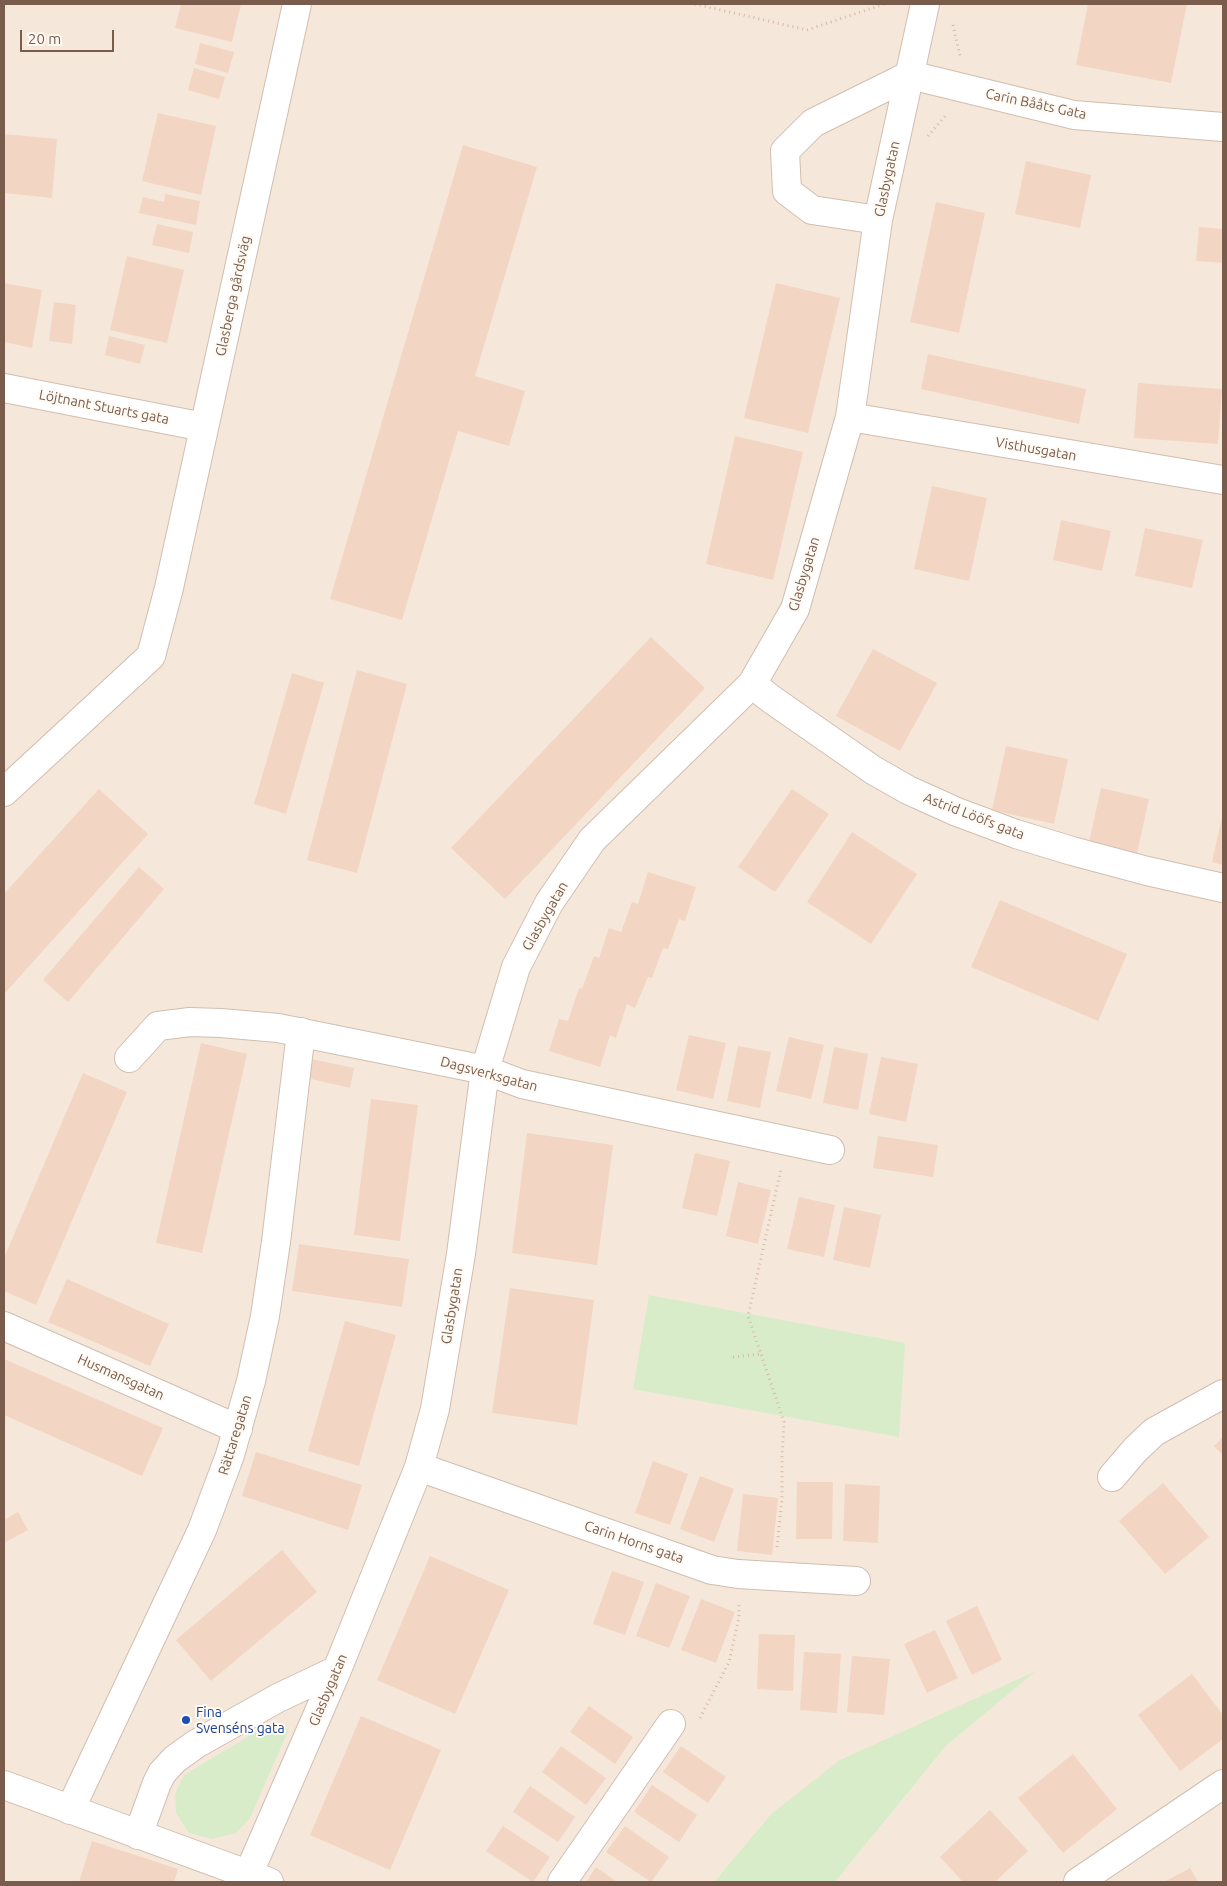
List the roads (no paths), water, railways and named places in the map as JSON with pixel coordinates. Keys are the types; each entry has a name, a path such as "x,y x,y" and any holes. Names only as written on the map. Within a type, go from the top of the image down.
{"street":[{"name":"Glasberga gårdsväg","path":"4,792 151,656 169,588 297,4"},
{"name":"Glasbygatan","path":"254,1880 418,1467 435,1409 460,1254 485,1070 516,967 549,903 592,840 752,684 795,609 850,417 878,220 925,4"},
{"name":"Carin Bååts Gata","path":"910,75 1074,115 1223,127"},
{"path":"878,220 812,210 787,191 785,151 813,123 910,75"},
{"name":"Löjtnant Stuarts gata","path":"4,388 204,427"},
{"name":"Visthusgatan","path":"850,417 1223,480"},
{"name":"Astrid Lööfs gata","path":"752,684 873,770 908,790 957,812 1016,834 1072,851 1147,871 1223,888"},
{"name":"Dagsverksgatan","path":"129,1058 158,1026 190,1022 221,1022 301,1032 485,1070 522,1084 830,1150"},
{"name":"Rättaregatan","path":"70,1810 202,1530 238,1429 251,1381 266,1307 278,1232 301,1032"},
{"name":"Husmansgatan","path":"4,1326 238,1429"},
{"path":"1112,1477 1135,1450 1154,1432 1223,1394"},
{"name":"Carin Horns gata","path":"418,1467 712,1570 738,1574 856,1581"},
{"path":"138,1835 157,1782 174,1759 196,1744 278,1698 337,1670"},
{"path":"562,1882 671,1724"},
{"path":"1078,1882 1223,1784"},
{"path":"4,1785 254,1880"}],"place":[{"name":"Fina Svenséns gata","path":"186,1720"}]}
